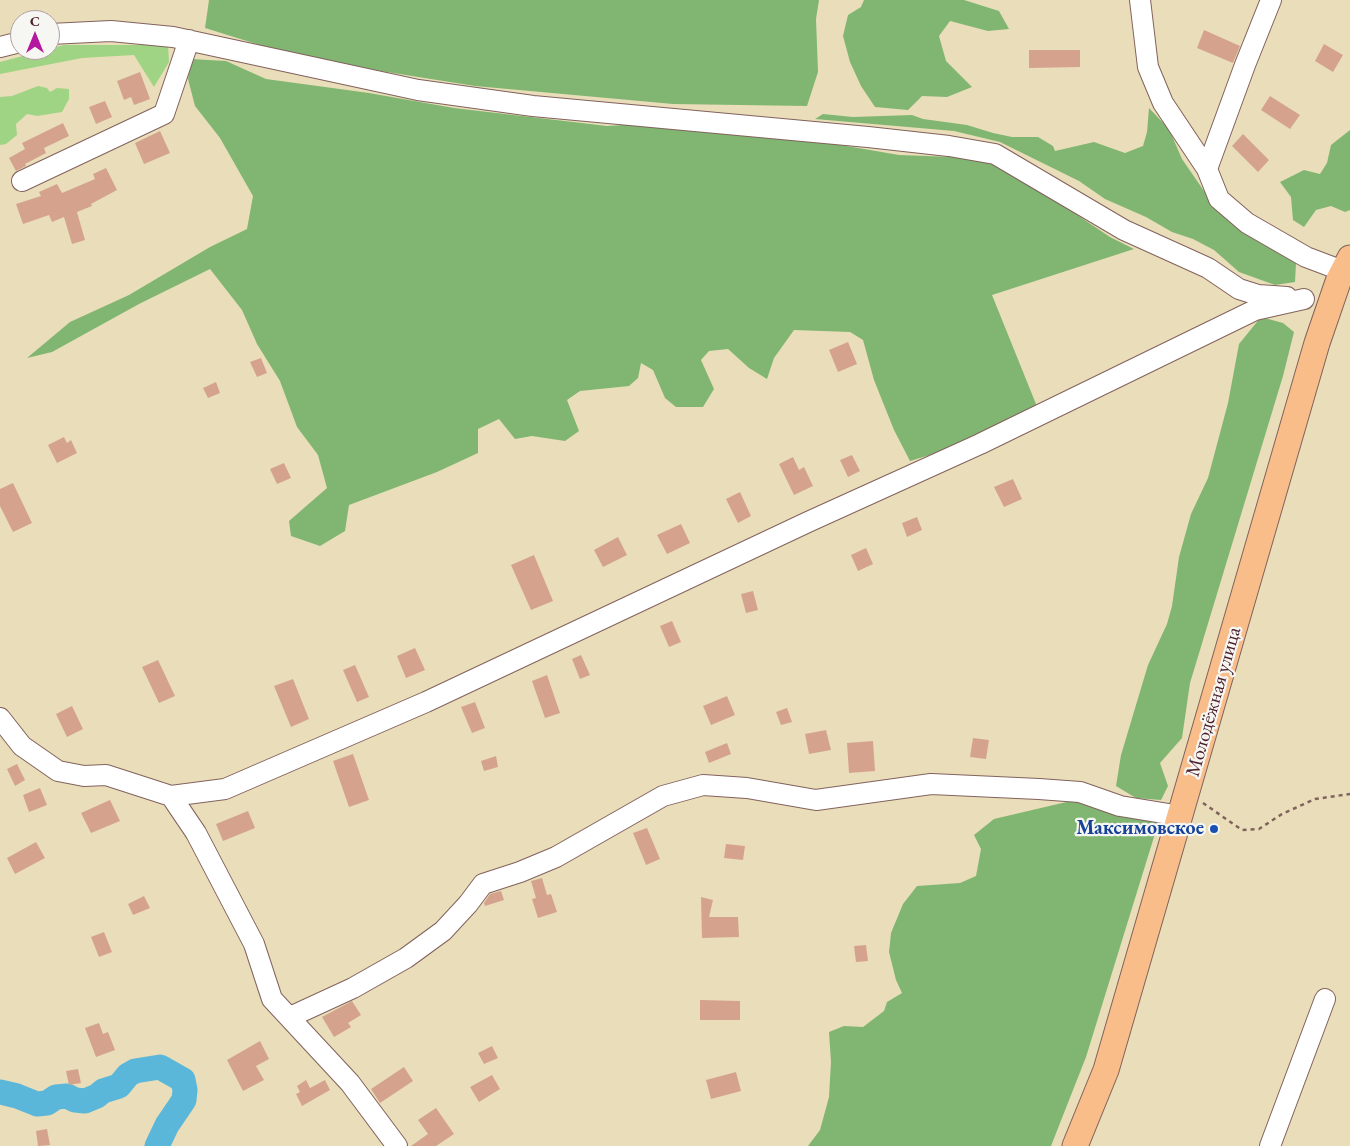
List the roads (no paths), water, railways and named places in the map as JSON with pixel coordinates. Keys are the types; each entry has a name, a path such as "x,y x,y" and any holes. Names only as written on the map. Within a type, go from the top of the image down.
{"main road":[{"name":"Молодёжная улица","path":"1075,1146 1106,1070 1317,343 1342,281"}],"street":[{"path":"1140,0 1148,67 1163,103 1207,169 1219,199 1247,223 1306,257 1342,281"},
{"path":"1207,169 1271,0"},
{"path":"60,34 111,31 173,37 418,90 533,106 940,145 995,154 1124,230 1208,268 1239,289 1258,294 1304,299"},
{"path":"22,181 164,114 189,40"},
{"path":"0,718 22,746 58,771 84,776 106,775 171,796 224,789 426,702 808,522 980,444 1255,310 1304,299 1342,281"},
{"path":"290,1017 352,988 406,958 443,930 468,904 483,884 520,872 556,857 663,796 703,785 747,788 816,800 931,784 1039,789 1080,792 1120,806 1181,816"},
{"path":"171,796 196,834 254,944 272,999 350,1083 396,1146"},
{"path":"1270,1146 1325,999"}],"waterway":[{"path":"0,1092 37,1104 47,1103 56,1097 67,1096 75,1100 85,1101 103,1091 119,1086 128,1075 135,1071 160,1067 183,1080 185,1090 184,1100 167,1125 157,1146"}],"place":[{"name":"Максимовское","path":"1214,829"}]}
